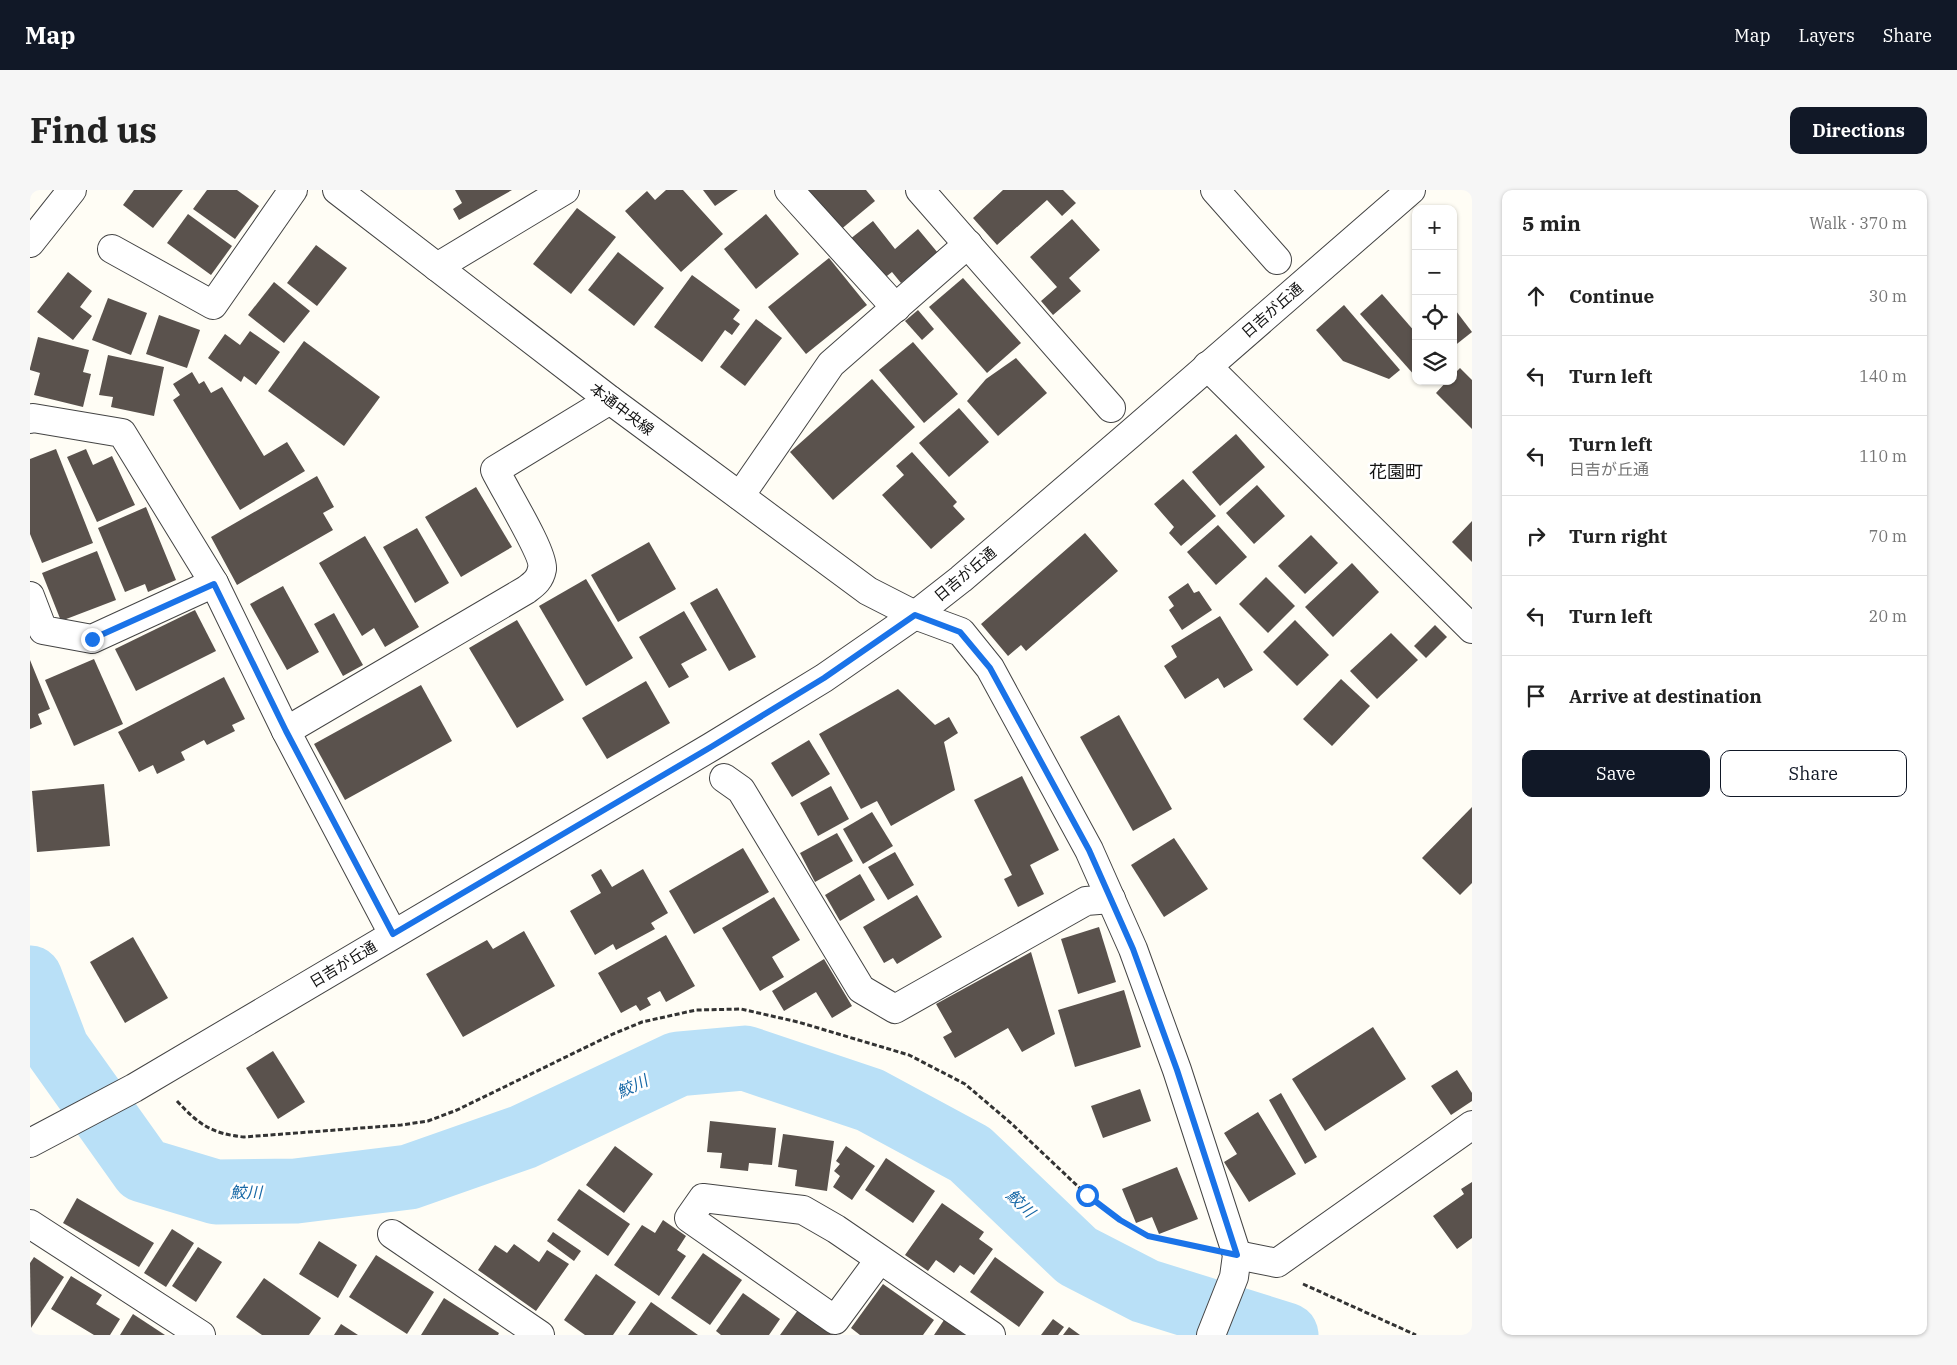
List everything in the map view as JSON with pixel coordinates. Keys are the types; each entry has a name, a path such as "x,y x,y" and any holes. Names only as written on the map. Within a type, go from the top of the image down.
{"street":[{"path":"30,243 72,190"},
{"path":"112,249 213,305 293,190"},
{"name":"本通中央線","path":"336,190 610,400 868,591 915,615 960,632 990,668 1089,850 1133,949 1177,1070 1236,1266"},
{"path":"437,267 565,190"},
{"path":"789,190 896,308"},
{"path":"920,190 1111,408"},
{"path":"1215,190 1277,260"},
{"name":"日吉が丘通","path":"39,1138 134,1088 728,737 824,678 915,615 962,579 1411,190"},
{"path":"740,496 831,364 968,244"},
{"path":"1206,366 1472,629"},
{"path":"286,731 526,590 538,580 543,567 538,552 495,470 610,400"},
{"path":"30,419 122,433 214,584 286,731 393,934"},
{"path":"30,596 43,630 92,639 214,584"},
{"path":"724,778 740,790 861,989 895,1009 1086,901 1111,899"},
{"path":"1212,1335 1236,1266 1277,1263 1472,1125"},
{"path":"880,1259 835,1320 690,1218 703,1198 803,1210 836,1229 880,1259 991,1335"},
{"path":"30,1224 201,1335"},
{"path":"392,1234 540,1335"}],"path":[{"path":"176,1100 192,1118 211,1130 231,1136 244,1137 401,1125 428,1120 457,1110 613,1034 642,1022 696,1010 740,1009 798,1022 910,1055 966,1084 1012,1124 1087,1195 1120,1220 1148,1236 1236,1266"},
{"path":"1277,1263 1304,1286 1416,1335"}],"building":[{"path":"134,190 183,190 153,228 123,205"},
{"path":"207,190 237,190 259,206 235,239 193,209"},
{"path":"455,190 512,190 459,220 453,209 462,203"},
{"path":"666,190 683,190 723,234 681,272 625,211 647,191 655,200"},
{"path":"703,190 738,190 715,206"},
{"path":"803,190 866,190 875,201 839,231"},
{"path":"1003,190 1063,190 1076,203 1062,216 1047,200 997,245 973,218"},
{"path":"577,208 616,237 571,294 533,264"},
{"path":"188,214 232,246 211,275 167,243"},
{"path":"766,214 799,254 756,289 724,249"},
{"path":"1072,219 1100,250 1069,278 1081,291 1053,315 1041,301 1057,287 1030,257"},
{"path":"873,221 895,249 918,229 938,253 901,283 892,272 878,283 845,243"},
{"path":"316,245 347,268 317,306 287,283"},
{"path":"618,252 664,288 634,326 588,290"},
{"path":"829,258 867,305 806,354 768,307"},
{"path":"68,272 92,291 80,307 92,316 73,340 37,312"},
{"path":"692,275 740,310 733,319 740,324 732,335 725,330 702,362 654,327"},
{"path":"963,278 1021,343 987,373 929,307"},
{"path":"274,282 310,311 284,343 248,315"},
{"path":"1382,294 1412,328 1412,372 1360,314"},
{"path":"108,298 147,313 131,355 92,340"},
{"path":"1344,305 1400,370 1389,379 1343,361 1316,330"},
{"path":"918,310 934,329 922,340 905,321"},
{"path":"1457,312 1472,332 1457,344"},
{"path":"159,315 200,330 187,368 146,354"},
{"path":"756,319 782,338 745,386 720,367"},
{"path":"250,331 280,352 256,385 244,376 241,382 208,358 225,334 240,345"},
{"path":"38,337 89,350 83,372 91,374 83,407 34,395 40,373 30,370 30,368"},
{"path":"304,341 380,397 344,446 268,391"},
{"path":"913,342 958,394 924,423 879,370"},
{"path":"108,355 164,367 154,416 111,407 113,397 99,395"},
{"path":"1016,358 1047,393 998,436 967,401 986,379"},
{"path":"1460,368 1472,380 1472,429 1436,393 1443,385 1457,385 1457,371"},
{"path":"192,372 199,384 204,381 211,393 222,387 264,456 287,442 305,471 240,510 173,400 180,395 173,384"},
{"path":"872,379 915,427 833,500 790,452"},
{"path":"959,408 989,442 949,477 919,443"},
{"path":"1236,434 1265,467 1220,506 1192,472"},
{"path":"56,449 93,543 42,563 30,534 30,459"},
{"path":"86,449 93,465 112,456 135,505 97,522 67,457"},
{"path":"912,452 957,502 953,506 965,519 931,549 882,495 904,475 896,466"},
{"path":"317,476 334,507 323,513 333,530 237,585 211,537"},
{"path":"1183,479 1216,516 1181,546 1169,533 1174,527 1154,504"},
{"path":"1257,485 1285,516 1254,544 1226,513"},
{"path":"476,487 512,547 461,577 425,517"},
{"path":"146,507 176,580 148,592 145,584 125,592 98,528"},
{"path":"1472,521 1472,562 1452,542"},
{"path":"1218,525 1247,557 1216,585 1187,552"},
{"path":"417,528 449,583 415,603 383,547"},
{"path":"1085,533 1118,571 1026,651 1021,645 1008,656 981,624"},
{"path":"1311,535 1338,563 1305,594 1278,566"},
{"path":"365,536 419,627 385,647 374,628 362,636 319,563"},
{"path":"649,542 676,589 618,622 591,575"},
{"path":"97,551 116,600 61,621 42,573"},
{"path":"1352,563 1379,592 1333,637 1305,607"},
{"path":"1266,577 1295,606 1268,633 1239,604"},
{"path":"586,579 633,658 586,686 539,606"},
{"path":"1188,583 1194,593 1199,591 1212,610 1182,630 1169,610 1174,606 1168,597"},
{"path":"283,586 319,652 287,670 250,604"},
{"path":"717,588 756,657 729,671 690,603"},
{"path":"195,610 216,651 136,691 115,649"},
{"path":"684,611 707,650 681,664 689,677 669,688 639,637"},
{"path":"334,613 363,665 343,676 314,624"},
{"path":"1220,616 1253,670 1224,688 1218,678 1185,699 1164,666 1177,657 1171,646"},
{"path":"517,620 564,700 517,728 469,648"},
{"path":"1295,620 1329,655 1297,686 1263,652"},
{"path":"1435,625 1447,637 1426,658 1414,646"},
{"path":"1391,633 1418,660 1377,699 1350,671"},
{"path":"94,659 123,724 74,746 45,680"},
{"path":"30,660 50,709 38,714 42,724 30,729"},
{"path":"224,677 245,719 232,725 235,731 207,745 204,740 181,752 185,760 157,774 153,765 139,772 118,732"},
{"path":"1341,679 1370,706 1332,746 1303,719"},
{"path":"646,681 670,723 607,759 582,718"},
{"path":"421,685 452,741 345,800 314,744"},
{"path":"898,689 935,725 949,717 958,733 944,742 955,790 891,826 877,801 861,809 819,734"},
{"path":"1119,715 1172,809 1133,831 1080,737"},
{"path":"809,740 830,774 792,797 771,763"},
{"path":"1022,776 1059,850 1030,865 1044,894 1018,907 1004,879 1012,875 974,800"},
{"path":"104,784 110,846 37,852 32,791"},
{"path":"831,786 849,819 818,836 800,803"},
{"path":"1472,807 1472,883 1460,895 1422,858"},
{"path":"872,812 893,846 863,864 843,829"},
{"path":"837,833 853,861 815,882 800,853"},
{"path":"1174,838 1208,889 1164,917 1131,865"},
{"path":"743,848 769,892 694,934 669,891"},
{"path":"895,852 914,885 888,900 868,867"},
{"path":"601,869 612,887 643,869 668,913 651,923 655,929 616,950 613,944 595,955 570,911 601,893 591,875"},
{"path":"860,874 875,900 840,921 825,895"},
{"path":"917,895 942,937 897,964 893,958 884,963 863,927"},
{"path":"774,897 800,940 772,957 784,977 760,991 722,928"},
{"path":"1099,927 1116,982 1078,994 1061,939"},
{"path":"524,931 555,986 463,1037 426,974 487,940 493,949"},
{"path":"666,935 695,986 666,1002 660,991 647,998 651,1005 640,1011 636,1005 621,1013 598,973"},
{"path":"133,937 168,998 125,1023 90,962"},
{"path":"1031,952 1055,1034 1022,1052 1008,1028 955,1058 943,1037 952,1032 936,1004"},
{"path":"824,959 852,1006 832,1018 816,992 784,1011 772,991"},
{"path":"1124,990 1141,1047 1075,1067 1058,1010"},
{"path":"1373,1027 1406,1079 1325,1131 1292,1079"},
{"path":"273,1051 305,1102 278,1119 246,1068"},
{"path":"1457,1070 1472,1093 1472,1101 1451,1115 1431,1086"},
{"path":"1140,1089 1151,1121 1103,1138 1091,1106"},
{"path":"1281,1093 1317,1157 1305,1164 1269,1100"},
{"path":"1258,1112 1296,1174 1249,1202 1224,1162 1237,1154 1224,1133"},
{"path":"710,1121 776,1128 772,1165 749,1163 748,1171 720,1168 722,1153 707,1152"},
{"path":"783,1134 834,1141 827,1191 795,1186 797,1170 778,1167"},
{"path":"615,1146 653,1174 624,1213 586,1185"},
{"path":"846,1146 875,1166 852,1200 833,1187 840,1176 834,1171 840,1164 836,1161"},
{"path":"886,1158 935,1191 913,1223 865,1190"},
{"path":"1177,1167 1198,1219 1159,1234 1152,1217 1136,1223 1122,1189"},
{"path":"1472,1182 1472,1238 1457,1249 1433,1216 1464,1194 1461,1189"},
{"path":"579,1189 630,1224 608,1256 557,1220"},
{"path":"77,1198 154,1243 139,1267 63,1223"},
{"path":"942,1203 984,1232 979,1239 993,1249 974,1275 960,1265 954,1273 936,1260 928,1271 905,1255"},
{"path":"663,1220 686,1236 677,1250 686,1256 659,1296 614,1265 642,1225 655,1233"},
{"path":"172,1229 194,1243 166,1287 144,1273"},
{"path":"553,1232 581,1251 574,1261 547,1241"},
{"path":"319,1241 357,1265 338,1298 299,1274"},
{"path":"514,1244 539,1262 547,1250 569,1264 536,1311 478,1270 495,1245 507,1253"},
{"path":"198,1247 222,1262 196,1302 172,1286"},
{"path":"703,1253 742,1280 710,1325 671,1298"},
{"path":"376,1255 434,1292 407,1334 349,1297"},
{"path":"34,1257 64,1277 31,1328 30,1263"},
{"path":"995,1257 1044,1292 1019,1327 970,1292"},
{"path":"596,1274 636,1302 613,1335 585,1335 564,1320"},
{"path":"71,1276 102,1295 96,1304 120,1319 110,1335 94,1335 51,1309"},
{"path":"264,1278 321,1318 309,1335 262,1335 236,1317"},
{"path":"883,1284 934,1320 923,1335 860,1335 851,1328"},
{"path":"743,1293 780,1319 769,1335 721,1335 716,1331"},
{"path":"444,1298 499,1333 498,1335 421,1335"},
{"path":"651,1302 698,1335 628,1335"},
{"path":"798,1310 834,1335 780,1335"},
{"path":"133,1314 165,1335 120,1335"},
{"path":"1053,1319 1064,1327 1058,1335 1041,1335"},
{"path":"944,1320 965,1335 934,1335"},
{"path":"341,1324 358,1335 334,1335"},
{"path":"1069,1327 1080,1335 1063,1335"}],"waterway":[{"name":"鮫川","path":"30,978 57,1049 143,1170 216,1192 296,1191 409,1177 523,1137 678,1064 745,1058 870,1100 970,1154 1077,1256 1145,1291 1286,1335"}],"district":[{"name":"花園町","path":"1396,471"}],"route":[{"path":"92,639 214,584 286,731 393,934 711,747 824,678 915,615 960,632 990,668 1089,850 1111,899 1133,949 1177,1070 1237,1255 1148,1236 1120,1220 1087,1195"}]}
